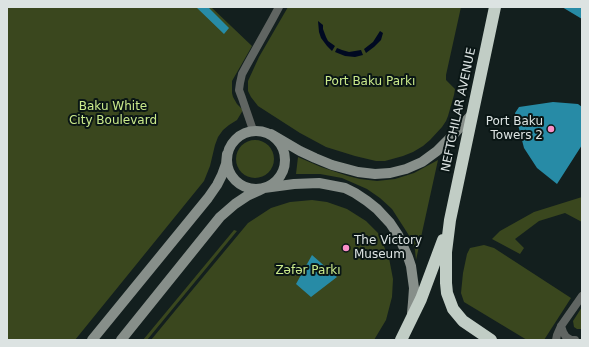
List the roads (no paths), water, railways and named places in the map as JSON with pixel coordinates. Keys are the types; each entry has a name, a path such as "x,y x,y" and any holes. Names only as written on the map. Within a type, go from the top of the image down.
{"highway":[{"name":"NEFTCHILAR AVENUE","path":"450,220 495,7"},
{"path":"401,340 428,281 450,220"},
{"path":"450,220 446,252 446,283 450,302 453,309 463,320 491,340"}],"main road":[{"path":"92,340 208,198 222,175 230,145 236,138 244,133 253,130 263,131 332,165 358,172 382,174 406,169 422,162 437,151 473,113"},
{"path":"120,340 220,217 234,204 273,184 280,177 285,168 286,159 284,149 279,141 271,134"},
{"path":"227,154 227,164 230,174 236,182 244,187 254,190 307,183 333,185 355,193 377,209 390,223 398,235 411,266 414,288 409,325"}],"street":[{"path":"253,130 239,90 240,83 242,74 278,7"},
{"path":"556,340 556,335 561,326 582,296"},
{"path":"561,326 566,337 571,340 575,340"}],"water":[{"path":"318,21 323,25 328,41 335,46 332,51 321,38"},
{"path":"380,31 383,33 381,40 366,53 364,49 373,42"},
{"path":"337,48 349,52 361,50 363,55 355,57 345,56 335,52"}],"place":[{"name":"Port Baku Towers 2","path":"551,129"},
{"name":"The Victory Museum","path":"346,248"}],"park label":[{"name":"Port Baku Parkı","path":"370,82"},
{"name":"Baku White City Boulevard","path":"113,114"},
{"name":"Zəfər Parkı","path":"308,271"}]}
